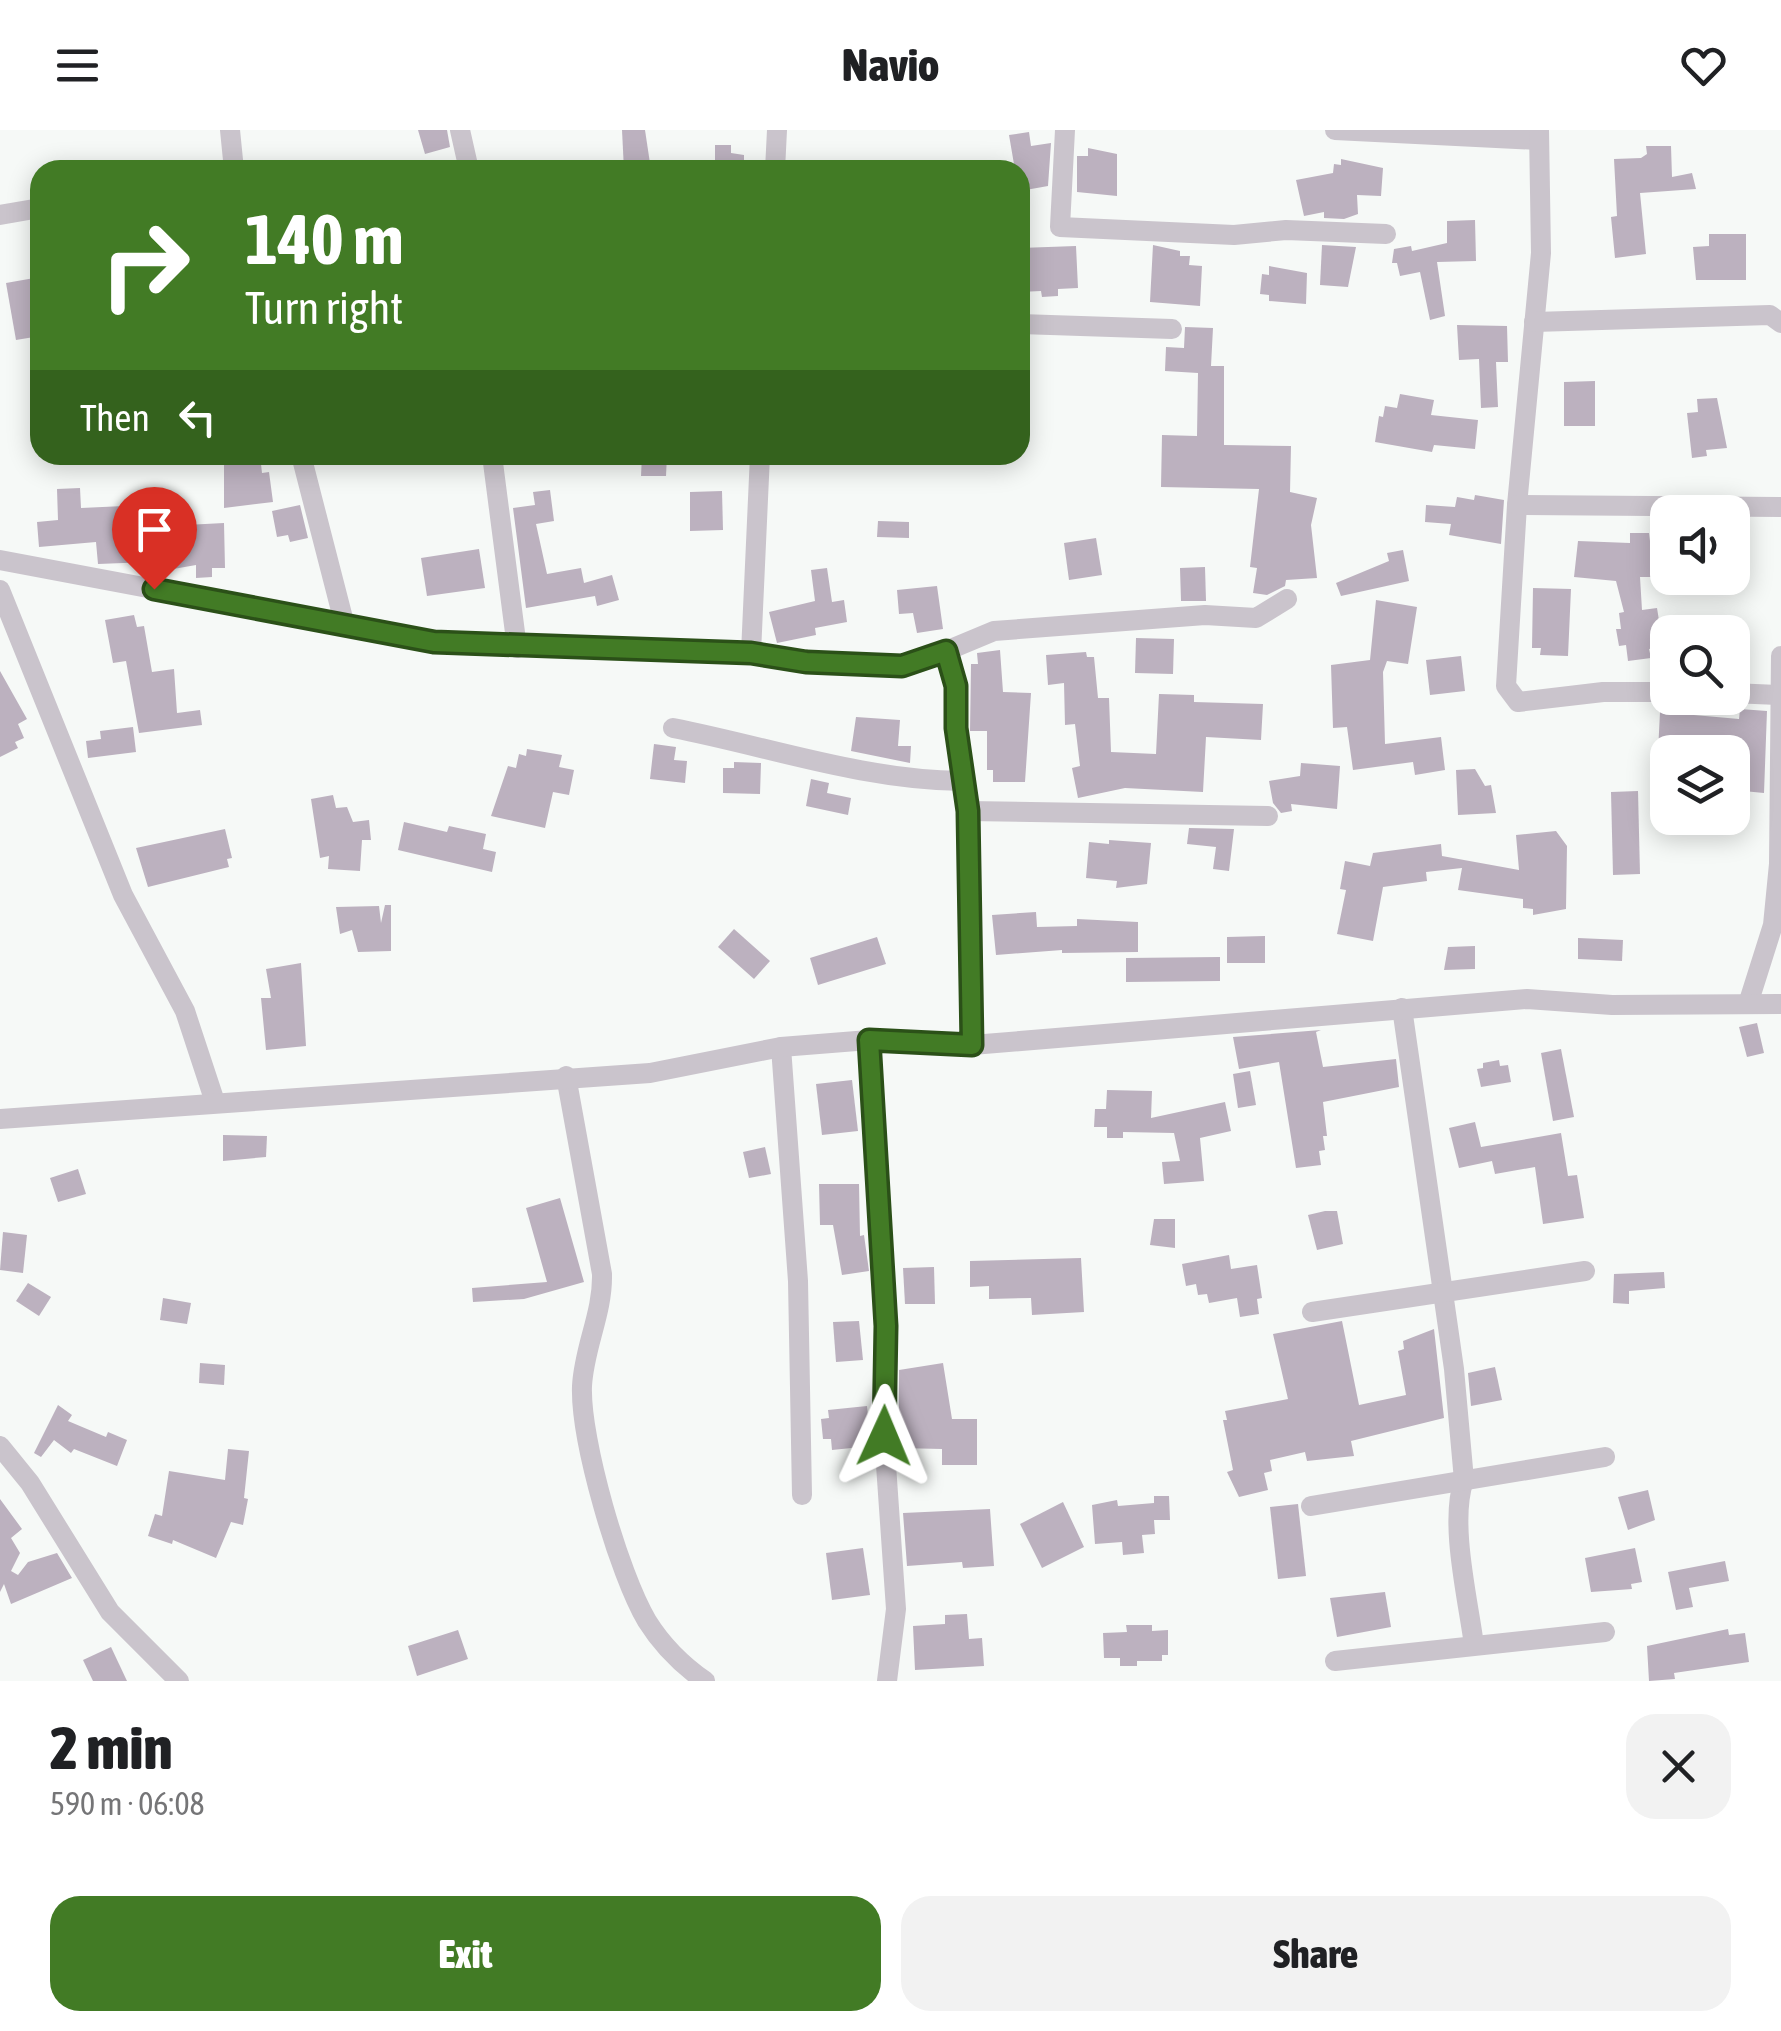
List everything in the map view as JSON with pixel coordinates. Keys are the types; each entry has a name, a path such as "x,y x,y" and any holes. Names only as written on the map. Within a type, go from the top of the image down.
{"street":[{"path":"230,130 233,160"},
{"path":"460,130 467,160"},
{"path":"776,160 777,130"},
{"path":"1065,130 1060,227 1234,236 1286,230 1386,234"},
{"path":"1335,130 1539,135 1541,253 1504,670 1511,696 1518,702 1602,692 1650,692"},
{"path":"0,215 30,210"},
{"path":"1534,322 1770,315 1781,324"},
{"path":"1030,324 1172,329"},
{"path":"304,465 346,626"},
{"path":"493,465 517,648"},
{"path":"751,653 760,465"},
{"path":"1517,504 1781,507"},
{"path":"0,560 434,642 517,648 751,653 806,662 902,666 994,631 1205,615 1256,618 1287,599"},
{"path":"0,590 123,894 185,1010 215,1102"},
{"path":"946,651 956,686 962,781 968,811 972,1045"},
{"path":"1748,1004 1773,925 1778,864 1781,656"},
{"path":"1750,693 1778,695"},
{"path":"673,728 771,747 837,767 911,780 962,781"},
{"path":"968,811 1268,816"},
{"path":"0,1119 215,1102 426,1092 566,1076 650,1073 781,1048 869,1040 972,1045 1527,999 1612,1005 1781,1004"},
{"path":"1402,1008 1464,1480 1458,1496 1474,1645"},
{"path":"869,1040 886,1326 884,1436 896,1609 887,1681"},
{"path":"781,1048 798,1281 802,1495"},
{"path":"566,1076 602,1274 602,1299 588,1340 582,1386 584,1429 598,1485 646,1620 678,1662 705,1681"},
{"path":"1312,1312 1585,1271"},
{"path":"0,1446 30,1483 110,1612 179,1681"},
{"path":"1312,1506 1605,1457"},
{"path":"1336,1661 1605,1632"}],"building":[{"path":"418,130 447,130 450,147 425,154"},
{"path":"622,130 645,130 650,160 624,160"},
{"path":"1029,132 1031,146 1051,143 1048,186 1030,189 1030,160 1013,160 1009,135"},
{"path":"715,145 731,145 731,153 744,155 744,160 715,160"},
{"path":"1646,146 1671,146 1672,177 1692,173 1696,189 1640,193 1646,254 1615,258 1611,217 1617,216 1614,159 1641,158 1647,154"},
{"path":"1088,148 1117,154 1117,196 1077,192 1077,156 1088,156"},
{"path":"1341,159 1383,168 1381,196 1357,195 1358,214 1344,219 1324,218 1324,212 1304,216 1296,180 1333,173 1334,164 1341,165"},
{"path":"1475,220 1476,261 1437,262 1445,316 1430,320 1420,272 1400,276 1397,263 1392,263 1394,249 1411,246 1412,251 1447,243 1447,221"},
{"path":"1709,234 1746,234 1746,280 1696,280 1693,247 1709,246"},
{"path":"1153,245 1180,251 1180,256 1190,256 1189,265 1202,266 1200,306 1150,302"},
{"path":"1322,245 1356,247 1348,287 1320,285"},
{"path":"1076,246 1078,288 1058,289 1058,296 1042,297 1041,291 1030,292 1030,248"},
{"path":"1269,266 1307,273 1306,304 1269,301 1269,295 1260,294 1262,274 1269,275"},
{"path":"30,279 30,338 16,340 6,283"},
{"path":"1457,325 1507,326 1508,362 1496,362 1498,407 1481,408 1479,359 1459,360"},
{"path":"1185,327 1213,328 1211,366 1224,366 1224,445 1291,446 1290,492 1317,498 1311,525 1317,578 1286,580 1285,586 1267,595 1253,593 1257,568 1250,567 1259,489 1161,487 1162,435 1197,436 1198,373 1165,371 1166,347 1184,348"},
{"path":"1595,381 1595,426 1564,426 1564,382"},
{"path":"1400,394 1434,400 1431,415 1478,420 1475,449 1434,445 1432,452 1375,442 1379,416 1383,417 1385,406 1397,408"},
{"path":"1717,398 1727,448 1706,450 1707,456 1692,458 1687,413 1698,412 1697,399"},
{"path":"224,465 261,465 262,473 269,472 273,502 224,508"},
{"path":"642,465 667,465 666,476 641,476"},
{"path":"80,488 81,508 124,506 125,521 133,521 134,538 186,529 186,525 224,523 225,568 212,568 212,577 196,578 196,565 162,571 161,564 149,562 98,564 96,542 39,547 37,522 58,520 57,489"},
{"path":"550,490 554,521 536,524 547,574 581,568 584,583 612,575 619,600 597,606 595,596 526,608 513,508 535,505 533,492"},
{"path":"722,491 723,530 690,531 690,492"},
{"path":"1475,495 1504,500 1501,544 1449,535 1451,524 1425,522 1426,505 1455,507 1457,497 1474,500"},
{"path":"300,505 308,538 290,542 288,535 277,537 272,511"},
{"path":"878,521 909,522 909,538 877,537"},
{"path":"1630,533 1649,533 1650,577 1640,577 1642,610 1657,608 1658,615 1650,615 1650,658 1628,661 1626,645 1619,646 1616,629 1621,629 1619,613 1624,612 1616,581 1574,577 1578,541 1630,543"},
{"path":"1096,538 1102,575 1069,580 1064,543"},
{"path":"479,549 485,588 427,596 421,558"},
{"path":"1403,550 1409,581 1341,596 1336,583 1389,561 1387,553"},
{"path":"1205,567 1206,601 1181,601 1180,568"},
{"path":"827,568 832,602 844,600 847,622 815,628 816,635 777,643 769,612 815,601 811,570"},
{"path":"937,586 943,629 917,633 913,613 899,614 897,590"},
{"path":"1533,588 1571,589 1568,656 1540,655 1541,648 1532,648"},
{"path":"1376,600 1417,607 1408,664 1387,661 1383,672 1385,744 1441,737 1445,770 1415,775 1413,762 1353,770 1347,727 1333,728 1331,665 1370,660"},
{"path":"134,615 137,627 144,626 152,672 174,669 177,713 200,710 202,725 139,733 126,661 113,663 105,620"},
{"path":"1136,638 1174,639 1173,674 1135,673"},
{"path":"1000,650 1003,692 1031,693 1025,782 993,782 993,770 987,770 987,731 970,731 971,664 978,664 977,653"},
{"path":"1086,652 1087,657 1094,657 1098,698 1109,698 1111,752 1156,754 1159,694 1194,695 1194,702 1263,704 1261,740 1206,737 1203,792 1125,788 1078,798 1072,768 1080,766 1075,724 1065,725 1064,683 1048,685 1046,655"},
{"path":"1461,656 1465,691 1430,695 1426,660"},
{"path":"0,671 27,719 18,724 24,738 15,742 18,748 0,757"},
{"path":"1750,710 1767,711 1764,793 1750,792 1750,735 1659,735 1660,715 1739,719 1739,715 1750,715"},
{"path":"856,717 900,720 898,746 911,746 910,763 851,751"},
{"path":"133,727 136,752 88,758 86,741 101,739 100,731"},
{"path":"654,744 676,747 674,760 687,761 685,783 650,779"},
{"path":"527,749 562,755 559,767 574,770 569,795 553,792 545,828 491,816 508,766 516,768 519,754 526,756"},
{"path":"734,762 761,763 760,794 723,793 723,768 734,768"},
{"path":"1301,763 1340,766 1337,809 1291,804 1292,811 1281,813 1273,803 1269,781 1300,776"},
{"path":"1475,769 1485,786 1491,785 1496,813 1458,815 1456,770"},
{"path":"811,779 829,783 827,793 851,798 848,815 806,806"},
{"path":"1638,791 1640,874 1613,875 1611,792"},
{"path":"333,795 336,808 347,807 353,822 369,820 371,840 362,840 360,871 328,869 329,856 320,858 311,799"},
{"path":"404,822 447,832 449,826 486,834 483,849 496,852 492,872 398,850"},
{"path":"1189,828 1234,829 1229,871 1213,869 1216,847 1187,844"},
{"path":"225,829 232,858 227,859 229,867 148,887 136,848"},
{"path":"1556,831 1567,846 1566,909 1533,915 1533,909 1523,908 1523,899 1458,890 1462,868 1426,872 1427,881 1383,887 1373,941 1337,934 1346,890 1340,889 1345,861 1370,866 1373,853 1441,844 1442,856 1519,870 1516,835"},
{"path":"1109,840 1151,843 1147,884 1116,888 1117,881 1086,878 1089,842 1109,844"},
{"path":"385,905 391,905 391,951 358,952 352,930 340,934 336,907 379,906 381,923"},
{"path":"1036,912 1037,927 1077,926 1077,919 1138,922 1138,952 1062,950 996,955 992,915"},
{"path":"734,929 770,961 754,979 718,947"},
{"path":"1265,936 1265,963 1227,963 1227,937"},
{"path":"877,937 886,964 818,985 810,958"},
{"path":"1578,938 1623,940 1622,961 1578,959"},
{"path":"1475,946 1475,969 1444,970 1448,947"},
{"path":"1220,957 1220,981 1126,982 1126,958"},
{"path":"301,963 306,1046 266,1050 261,998 271,998 266,969"},
{"path":"1757,1023 1764,1053 1747,1057 1739,1027"},
{"path":"1321,1030 1316,1032 1323,1067 1396,1059 1399,1087 1323,1102 1327,1136 1323,1136 1325,1150 1319,1151 1321,1165 1296,1168 1279,1062 1239,1069 1233,1037"},
{"path":"1561,1049 1574,1117 1553,1121 1541,1053"},
{"path":"1499,1060 1500,1066 1508,1065 1511,1082 1481,1087 1477,1069 1483,1068 1483,1063"},
{"path":"1250,1071 1256,1105 1238,1108 1233,1074"},
{"path":"852,1080 858,1131 822,1135 816,1084"},
{"path":"1107,1090 1152,1091 1151,1118 1225,1102 1231,1131 1200,1138 1204,1181 1164,1184 1162,1162 1180,1161 1174,1133 1123,1132 1123,1138 1107,1138 1107,1127 1094,1127 1095,1109 1106,1109"},
{"path":"1475,1122 1481,1147 1561,1133 1568,1176 1577,1175 1584,1218 1543,1224 1535,1167 1495,1174 1492,1161 1459,1168 1449,1128"},
{"path":"223,1135 267,1136 266,1157 223,1161"},
{"path":"765,1147 771,1174 749,1178 743,1152"},
{"path":"78,1169 86,1194 58,1202 50,1178"},
{"path":"819,1184 859,1184 860,1236 864,1235 869,1271 842,1275 833,1225 820,1225"},
{"path":"560,1198 584,1282 524,1299 473,1302 472,1288 547,1282 526,1208"},
{"path":"1337,1211 1343,1244 1317,1250 1308,1215"},
{"path":"1154,1219 1175,1219 1175,1248 1150,1245"},
{"path":"3,1232 27,1235 23,1273 0,1270"},
{"path":"1229,1255 1231,1269 1257,1265 1262,1298 1257,1299 1259,1314 1240,1317 1237,1298 1209,1303 1207,1294 1198,1295 1196,1284 1186,1286 1182,1264"},
{"path":"1081,1258 1084,1312 1032,1315 1031,1298 989,1299 989,1286 970,1287 970,1261"},
{"path":"934,1267 935,1304 905,1304 903,1268"},
{"path":"1664,1272 1665,1288 1629,1291 1629,1304 1613,1303 1614,1274"},
{"path":"28,1283 51,1297 39,1316 16,1301"},
{"path":"163,1298 191,1303 187,1324 160,1320"},
{"path":"859,1321 863,1360 836,1362 833,1322"},
{"path":"1342,1321 1359,1405 1406,1395 1398,1351 1404,1349 1403,1341 1434,1329 1444,1418 1351,1441 1354,1456 1307,1461 1305,1452 1270,1460 1272,1471 1264,1473 1268,1490 1239,1497 1227,1472 1233,1470 1223,1420 1227,1420 1225,1411 1288,1399 1273,1334"},
{"path":"200,1363 225,1365 224,1385 199,1383"},
{"path":"943,1363 952,1419 977,1419 977,1465 942,1465 942,1449 899,1448 899,1370"},
{"path":"1495,1367 1502,1400 1471,1406 1468,1373"},
{"path":"58,1405 72,1415 68,1421 106,1437 108,1432 127,1440 117,1466 74,1449 71,1453 54,1440 41,1457 34,1453"},
{"path":"867,1406 871,1446 832,1450 831,1439 823,1439 821,1419 829,1418 828,1410"},
{"path":"228,1449 249,1451 244,1498 248,1499 243,1525 231,1522 216,1558 173,1540 172,1544 148,1536 155,1514 162,1516 169,1471 225,1480"},
{"path":"1648,1490 1655,1520 1628,1530 1618,1497"},
{"path":"1154,1496 1169,1496 1170,1520 1154,1520 1155,1534 1142,1535 1144,1553 1123,1555 1122,1542 1095,1544 1092,1505 1117,1500 1118,1506 1154,1503"},
{"path":"0,1499 22,1529 11,1538 20,1553 11,1571 18,1575 28,1562 57,1553 72,1578 11,1604 4,1584 0,1592"},
{"path":"1063,1502 1084,1547 1042,1568 1020,1524"},
{"path":"1298,1504 1306,1576 1278,1579 1270,1507"},
{"path":"990,1509 994,1566 963,1568 962,1562 907,1566 903,1513"},
{"path":"863,1548 870,1595 832,1600 826,1553"},
{"path":"1635,1548 1642,1582 1631,1584 1632,1589 1591,1592 1585,1558"},
{"path":"1725,1561 1729,1581 1689,1588 1693,1607 1676,1610 1668,1572"},
{"path":"1385,1592 1391,1627 1337,1637 1330,1598"},
{"path":"967,1614 969,1639 982,1638 984,1666 915,1670 913,1626 945,1624 945,1615"},
{"path":"1126,1625 1152,1625 1152,1631 1168,1630 1168,1655 1162,1655 1162,1661 1137,1661 1137,1666 1120,1666 1120,1658 1104,1658 1103,1633 1127,1632"},
{"path":"1728,1629 1729,1635 1745,1633 1749,1662 1674,1673 1675,1679 1649,1681 1647,1646"},
{"path":"458,1630 468,1659 417,1676 408,1646"},
{"path":"111,1647 127,1681 93,1681 83,1660"}],"route":[{"path":"154,589 434,642 517,648 751,653 806,662 902,666 946,651 956,686 956,728 968,811 972,1045 869,1040 886,1326 884,1436"}]}
